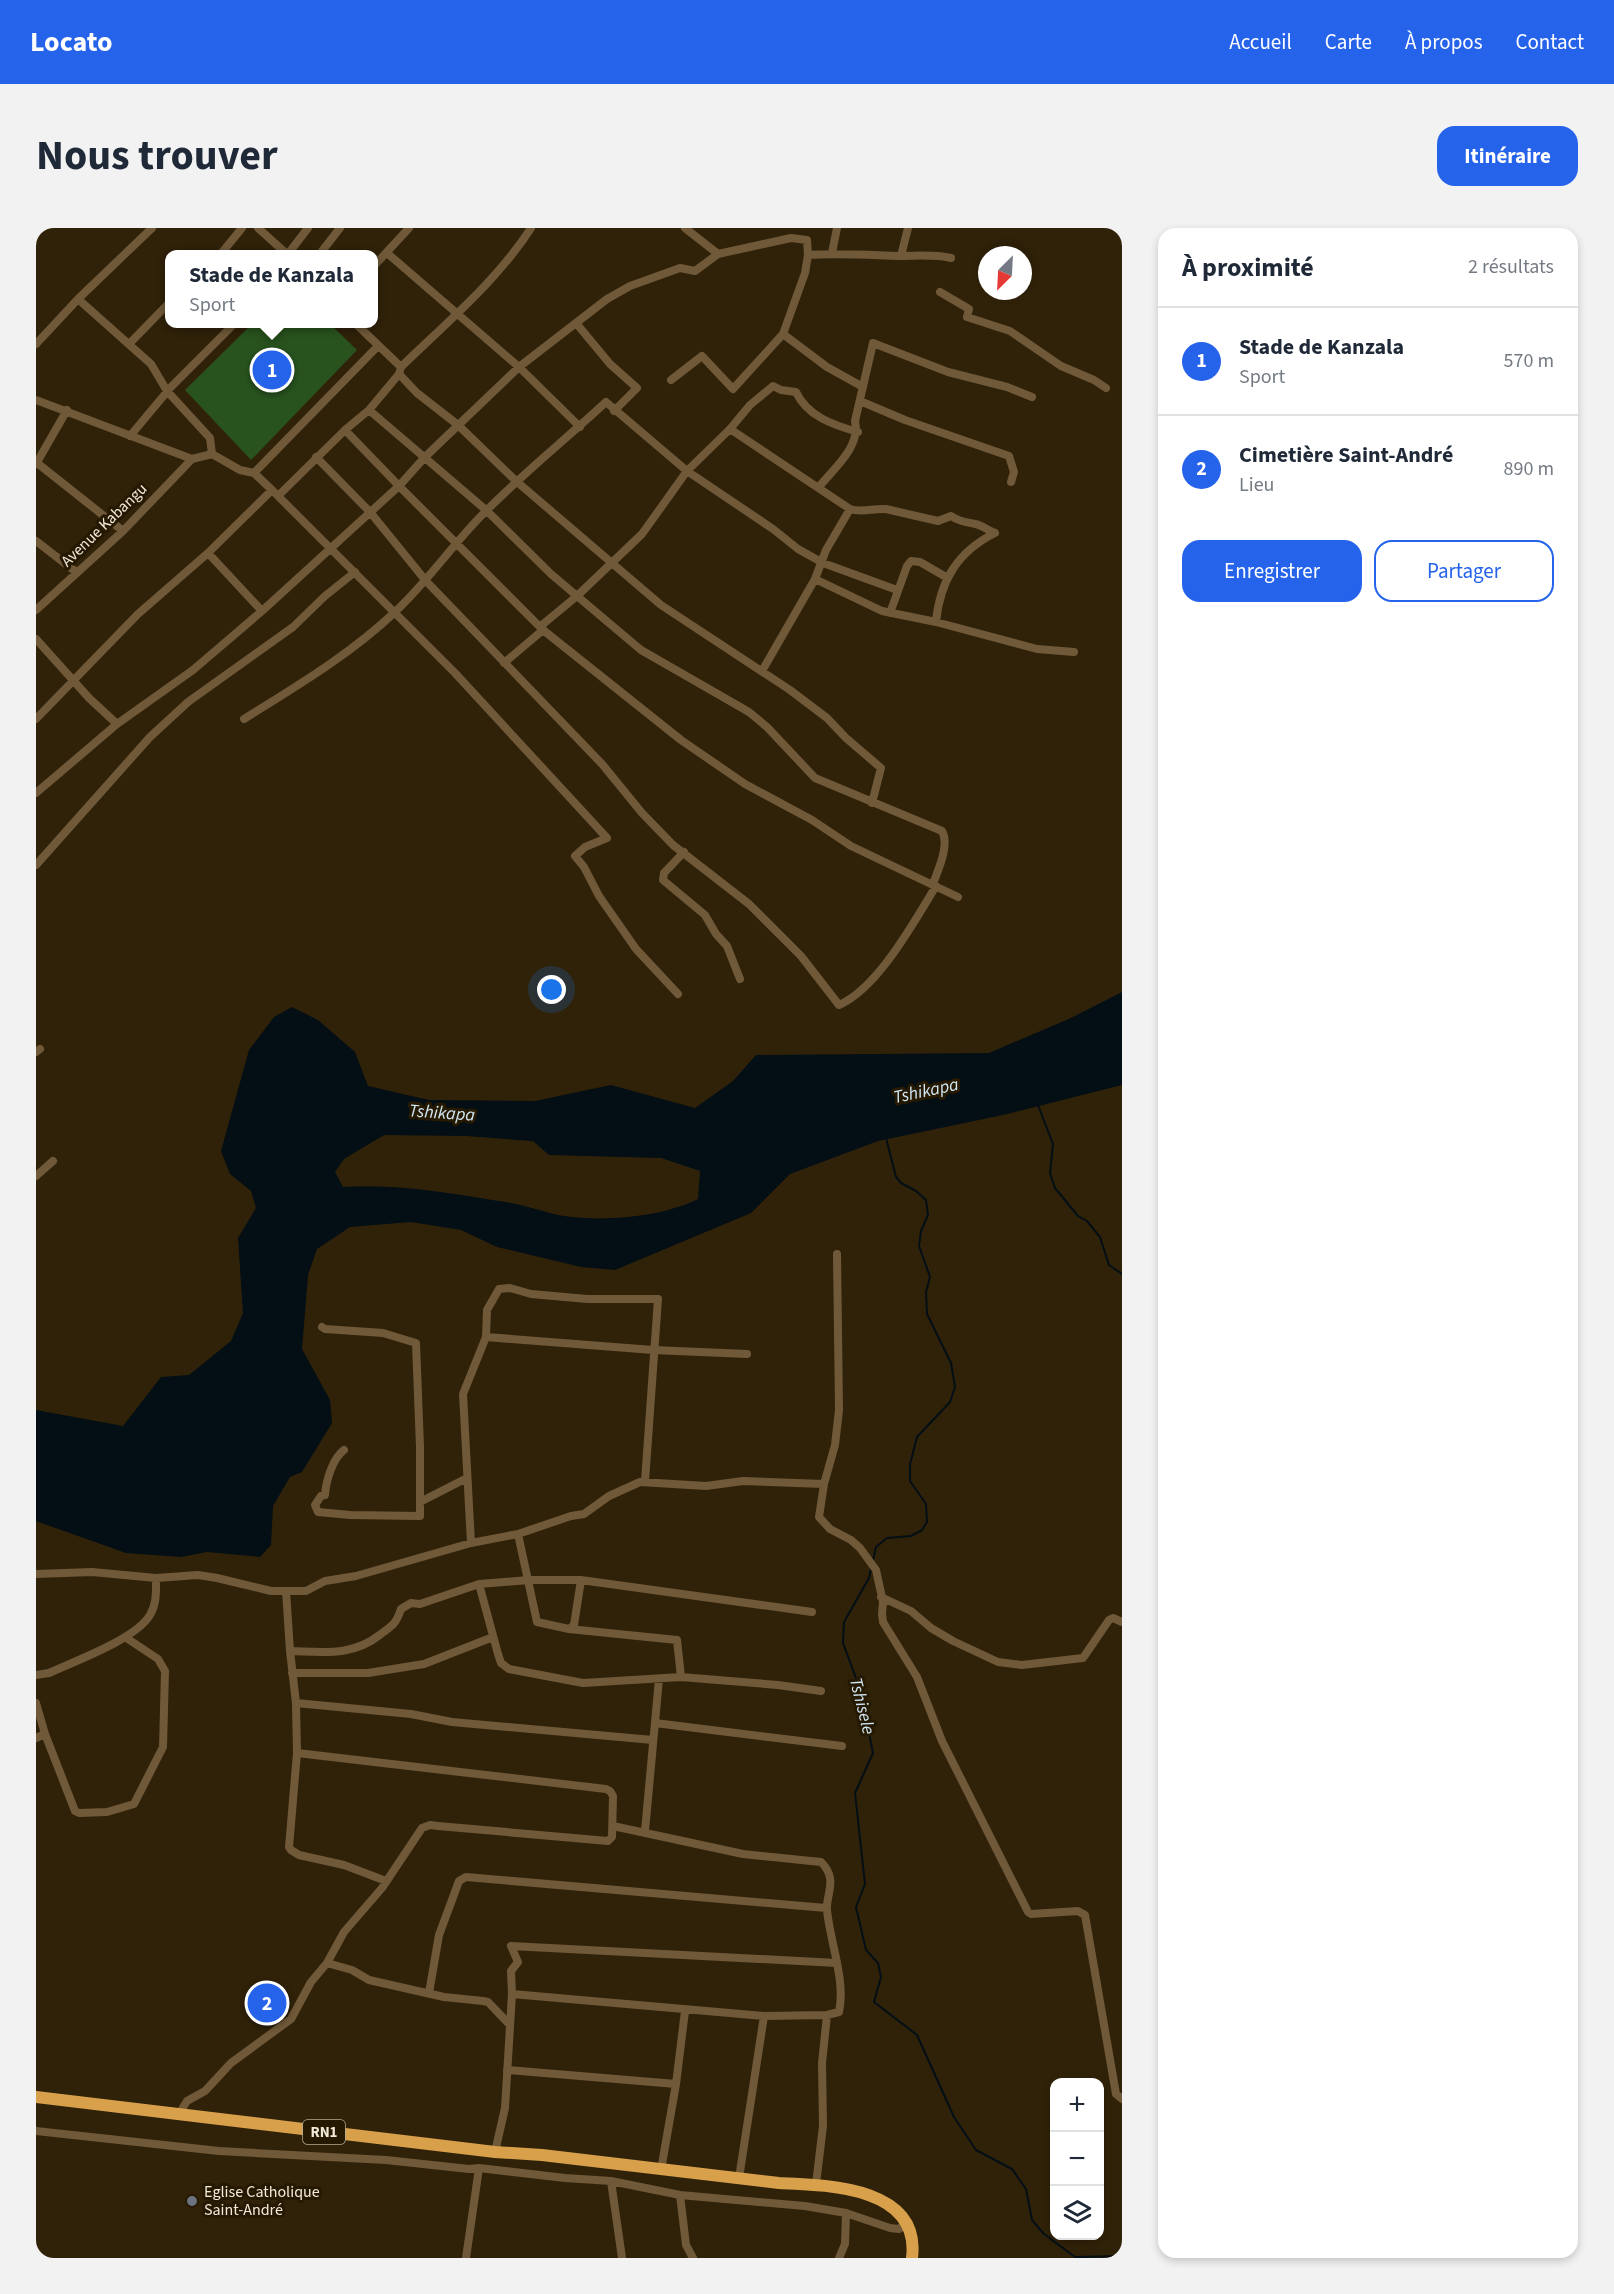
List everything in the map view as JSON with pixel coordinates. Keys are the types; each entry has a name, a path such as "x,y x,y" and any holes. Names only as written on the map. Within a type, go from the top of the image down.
{"highway":[{"name":"RN1","path":"36,2097 495,2152 542,2155 779,2183 816,2184 872,2194 888,2203 907,2223"},
{"path":"907,2223 912,2240 912,2258"}],"street":[{"path":"36,344 78,299 152,228"},
{"path":"224,250 242,228"},
{"path":"258,228 283,250"},
{"path":"291,250 308,228"},
{"path":"323,250 340,228"},
{"path":"378,262 409,228"},
{"path":"36,719 138,614 369,410 400,370 480,290 524,240 531,228"},
{"path":"686,228 718,254"},
{"path":"832,253 837,228"},
{"path":"902,256 908,228"},
{"path":"36,793 117,724 193,670 262,611 399,486 425,457 519,368 607,298 630,286 680,268 695,271 718,254 791,238 807,240 808,255 799,292 783,334 733,389 702,356 671,380"},
{"path":"387,253 519,368 580,427"},
{"path":"808,255 832,253 902,256 933,254 951,258"},
{"path":"940,292 969,309 967,317 1010,331 1061,366 1094,380 1106,388"},
{"path":"78,299 151,364 167,391 210,438 212,454"},
{"path":"130,343 165,307"},
{"path":"576,323 610,363 637,388 614,411"},
{"path":"130,436 167,391 230,328"},
{"path":"360,328 400,370 417,393 458,425 516,481 610,563 662,606 762,671 827,718 881,768 872,803"},
{"path":"783,334 827,367 863,387"},
{"path":"819,488 854,445 858,432 855,421 873,343 948,372 1008,387 1032,398"},
{"path":"254,474 378,346"},
{"path":"543,630 542,625 577,596 642,534 687,471 730,429 750,405 773,386 781,390 796,392 800,402 821,419 858,432"},
{"path":"36,399 192,459 212,454 240,470 254,474 275,493 395,612 504,725 607,838 585,848 575,856 636,950 678,994"},
{"path":"860,401 905,420 1009,456 1014,472 1011,482"},
{"path":"244,719 316,676 395,612 426,581 455,543 486,510 606,402 687,471 773,529 798,549 823,563 897,590"},
{"path":"67,410 36,464 123,531"},
{"path":"316,457 370,512 426,581 602,764 642,813 674,845 749,904 801,956 839,1005 852,1000 860,993 917,918 934,885 945,839 944,833 815,778 767,727 735,701 641,650 551,574 486,510 369,410"},
{"path":"730,429 850,509 859,512 877,508 886,509 938,521 951,516 968,525 975,524 995,533 970,548 946,578 938,604 936,622"},
{"path":"345,430 543,630 681,740 745,784 812,820 871,857 958,897"},
{"name":"Avenue Kabangu","path":"36,610 123,531 192,459"},
{"path":"762,671 816,579 826,550 850,509"},
{"path":"36,541 76,572"},
{"path":"208,553 262,611"},
{"path":"890,613 897,590 911,561 920,562 946,578"},
{"path":"36,866 150,737 181,709 293,627 325,596 355,572"},
{"path":"816,579 868,605 890,613 936,622 1037,648 1074,651"},
{"path":"504,663 543,630"},
{"path":"36,639 88,698 117,724"},
{"path":"684,852 664,873 663,880 699,908 711,923 716,934 727,946 740,979"},
{"path":"36,1176 53,1161"},
{"path":"837,1254 839,1410 835,1445 824,1484 820,1521 851,1540 876,1570 884,1602 882,1614 884,1622 917,1677 942,1741 1028,1912 1031,1914 1078,1911 1085,1915 1116,2094 1122,2099"},
{"path":"471,1543 463,1394 486,1337 487,1310 499,1289 510,1288 531,1294 587,1299 656,1298 659,1302 653,1350 645,1481"},
{"path":"322,1327 383,1332 416,1343 420,1516 318,1512 315,1504 321,1496 326,1495 326,1484 338,1454 345,1450"},
{"path":"486,1337 653,1350 747,1354"},
{"path":"420,1502 467,1478"},
{"path":"36,1574 92,1572 156,1578 198,1575 254,1588 286,1592 306,1591 326,1581 356,1576 471,1543 518,1534 571,1516 584,1514 609,1496 645,1481 706,1486 742,1481 824,1484"},
{"path":"518,1534 537,1622 569,1629 677,1640 681,1677"},
{"path":"36,1675 49,1673 135,1632 152,1613 156,1601 156,1578"},
{"path":"290,1651 343,1652 359,1648 369,1644 397,1622 401,1609 411,1603 420,1604 479,1584 529,1580 581,1580 812,1612"},
{"path":"569,1629 574,1625 581,1580"},
{"path":"479,1584 501,1663 510,1669 583,1683 681,1677 821,1691"},
{"path":"286,1592 296,1703 297,1753 289,1846 298,1855 344,1864 386,1881"},
{"path":"881,1597 902,1606 932,1628 983,1656 998,1662 1022,1665 1083,1658 1109,1620 1113,1618 1122,1622"},
{"path":"36,1703 45,1734 75,1811 79,1813 107,1812 134,1804 163,1747 165,1671 159,1659 125,1637"},
{"path":"292,1673 359,1671 368,1673 424,1665 493,1637"},
{"path":"645,1831 659,1679"},
{"path":"296,1703 411,1714 452,1722 653,1740"},
{"path":"655,1724 842,1746"},
{"path":"36,1737 45,1734"},
{"path":"179,2114 187,2101 205,2091 231,2063 291,2019 311,1982 327,1963 344,1932 386,1881 422,1828 430,1826 608,1841 612,1837 613,1796 606,1789 297,1753"},
{"path":"512,1994 685,2011 764,2016 827,2015 839,2012 837,1963 826,1908 830,1879 821,1862 743,1854 645,1831 613,1826"},
{"path":"429,1993 439,1935 459,1881 466,1877 826,1908"},
{"path":"495,2152 505,2115 512,1994 511,1971 518,1962 511,1946 837,1963"},
{"path":"327,1963 352,1970 369,1980 429,1993 483,2001 509,2024"},
{"path":"661,2170 676,2084 685,2011"},
{"path":"816,2184 823,2126 822,2063 827,2015"},
{"path":"739,2178 764,2016"},
{"path":"507,2070 676,2084"},
{"path":"36,2131 219,2151 386,2160 611,2181 680,2194 805,2206 846,2213 890,2228 899,2229 907,2223"},
{"path":"466,2258 479,2168"},
{"path":"611,2181 622,2258"},
{"path":"680,2194 686,2245 693,2258"},
{"path":"839,2258 845,2244 846,2213"}],"green space":[{"path":"248,328 334,328 357,350 251,460 185,390"}],"water":[{"name":"Tshikapa","path":"1122,992 1122,1085 1003,1115 878,1141 790,1174 751,1213 615,1270 581,1267 497,1247 461,1230 411,1222 350,1227 317,1249 308,1275 302,1349 330,1400 332,1423 302,1472 290,1477 273,1506 271,1545 260,1557 207,1552 181,1557 126,1553 36,1521 36,1410 123,1426 161,1377 189,1375 231,1341 243,1313 238,1238 256,1208 251,1191 230,1174 221,1151 249,1050 274,1017 292,1007 318,1020 355,1052 368,1086 429,1100 535,1101 611,1085 695,1108 733,1081 756,1055 989,1053 1071,1018","holes":["384,1135 466,1136 533,1141 549,1155 661,1158 700,1171 698,1199 668,1210 632,1217 580,1218 557,1215 511,1203 427,1190 343,1187 335,1172 344,1159"]}],"waterway":[{"path":"1038,1105 1053,1144 1050,1173 1055,1188 1078,1216 1087,1221 1100,1237 1109,1265 1122,1274"},
{"name":"Tshisele","path":"873,1560 876,1547 887,1538 911,1536 922,1530 927,1522 926,1504 910,1481 910,1464 917,1437 950,1402 955,1387 951,1363 927,1314 926,1292 930,1277 919,1246 921,1231 928,1215 926,1200 896,1177 886,1138"},
{"name":"Tshisele","path":"871,1569 869,1578 844,1622 843,1643 860,1689 873,1753 855,1793 865,1884 856,1907 866,1950 878,1963 881,1977 874,2002 917,2035 954,2117 976,2150 1012,2169 1026,2189 1032,2220 1044,2234 1075,2257 1122,2256"}],"place":[{"name":"Stade de Kanzala","path":"272,370"},
{"name":"Cimetière Saint-André","path":"267,2003"},
{"name":"Eglise Catholique Saint-André","path":"192,2201"}]}
